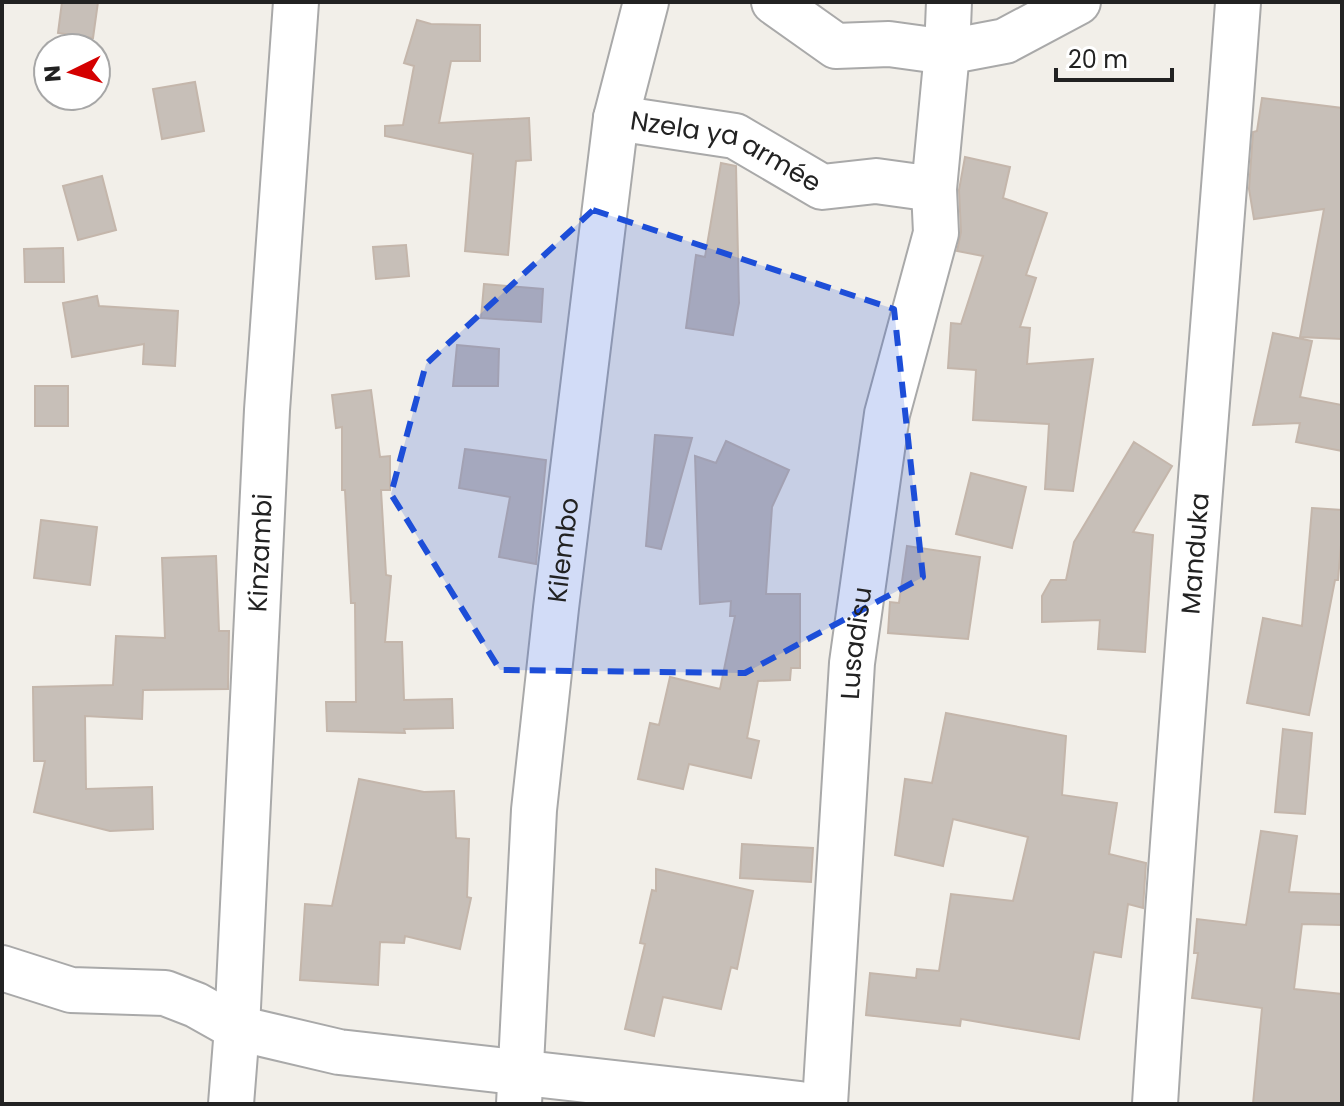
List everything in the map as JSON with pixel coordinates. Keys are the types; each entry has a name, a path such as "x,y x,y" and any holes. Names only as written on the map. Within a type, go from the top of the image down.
{"street":[{"name":"Kinzambi","path":"231,1104 267,410 296,2"},
{"name":"Kilembo","path":"521,1089 534,810 616,118 646,2"},
{"path":"774,2 836,46 889,44 947,52 1005,41 1078,2"},
{"path":"934,189 949,2"},
{"path":"1230,2 1239,2"},
{"name":"Manduka","path":"1155,1104 1178,740 1194,605 1239,2"},
{"name":"Nzela ya armée","path":"616,118 735,136 822,187 876,181 934,189"},
{"name":"Lusadisu","path":"825,1104 852,663 887,414 936,233 934,189"},
{"path":"2,968 71,990 165,993 196,1005 237,1028 521,1089 800,1104"}],"highlighted area":[{"path":"593,210 894,309 923,577 745,673 500,670 391,494 426,364"}],"building":[{"path":"62,2 98,2 94,32 58,32"},
{"path":"417,20 431,24 480,25 480,61 451,61 439,123 529,118 531,160 516,161 508,255 465,251 473,154 385,136 385,126 403,125 414,66 404,63"},
{"path":"195,82 204,131 162,139 153,89"},
{"path":"1262,98 1342,108 1342,339 1300,337 1324,209 1254,219 1249,189 1253,132 1257,131"},
{"path":"965,157 1010,167 1003,198 1047,213 1026,275 1036,278 1020,327 1030,328 1027,364 1093,359 1073,491 1045,489 1049,424 973,420 976,370 948,368 951,323 961,324 983,256 957,251 961,232 959,190"},
{"path":"721,163 736,166 739,303 733,335 686,328 696,255 705,257"},
{"path":"102,176 116,230 78,240 63,186"},
{"path":"406,245 409,276 376,279 373,247"},
{"path":"63,248 64,282 25,282 24,249"},
{"path":"484,284 543,289 541,322 481,318"},
{"path":"97,296 99,306 178,311 175,366 143,364 144,344 72,357 63,303"},
{"path":"1273,333 1312,341 1300,397 1342,405 1342,451 1296,442 1300,423 1253,425"},
{"path":"457,345 499,349 498,386 453,386"},
{"path":"35,386 68,386 68,426 35,426"},
{"path":"371,390 380,457 390,456 390,490 381,490 386,575 391,576 385,642 402,642 404,700 452,699 453,728 404,729 405,733 327,731 326,702 356,702 355,603 351,603 345,490 342,490 342,427 336,428 332,395"},
{"path":"655,435 692,438 661,549 646,546"},
{"path":"726,441 789,470 772,507 766,594 800,594 800,668 791,668 790,680 758,681 747,738 759,741 751,778 689,764 683,789 638,779 650,723 659,725 670,677 720,689 735,616 730,616 731,601 700,604 695,456 716,463"},
{"path":"1134,442 1172,466 1133,532 1153,535 1145,652 1098,649 1100,620 1042,622 1042,596 1051,580 1066,580 1074,542"},
{"path":"465,449 546,460 536,564 499,557 510,497 459,488"},
{"path":"971,473 1026,487 1012,548 956,534"},
{"path":"1312,508 1342,510 1342,533 1338,580 1335,580 1309,715 1247,703 1263,618 1302,626"},
{"path":"41,520 97,527 90,585 34,578"},
{"path":"907,546 980,557 968,639 888,633 890,602 899,603"},
{"path":"216,556 219,631 229,631 228,689 143,690 142,719 85,716 86,789 152,787 153,829 110,831 34,812 45,761 34,761 33,687 113,685 116,636 165,638 162,558"},
{"path":"946,713 1066,736 1062,795 1117,803 1109,854 1146,863 1143,908 1128,904 1121,957 1094,952 1079,1039 961,1019 960,1026 866,1015 870,973 916,978 917,969 939,971 951,894 1013,901 1028,837 953,819 943,866 895,855 905,779 932,783"},
{"path":"1283,729 1312,733 1305,814 1275,812"},
{"path":"359,779 424,792 454,791 456,838 469,839 467,897 471,898 460,949 405,936 404,943 380,942 378,985 300,980 305,904 332,906"},
{"path":"1261,831 1297,836 1289,892 1342,894 1342,925 1302,924 1294,989 1342,994 1342,1104 1253,1104 1262,1008 1192,998 1198,953 1194,953 1197,919 1246,925"},
{"path":"742,844 813,848 811,882 740,878"},
{"path":"656,869 753,891 737,969 731,967 721,1009 663,997 654,1036 625,1029 645,944 640,943 652,890 656,891"}]}
